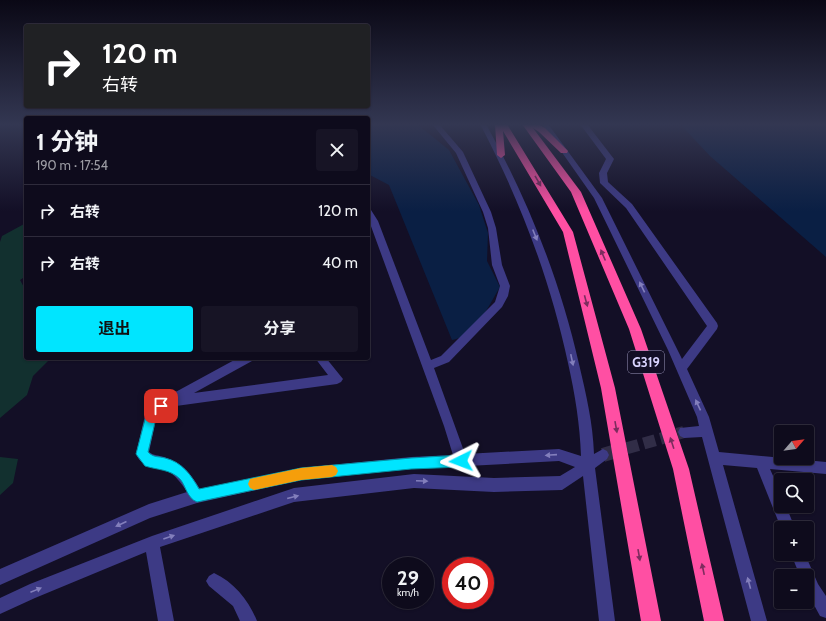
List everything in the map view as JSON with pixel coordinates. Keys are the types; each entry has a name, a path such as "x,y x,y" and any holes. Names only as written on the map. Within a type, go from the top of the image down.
{"highway":[{"path":"522,153 568,232 608,388 651,621"},
{"name":"G319","path":"547,153 576,192 635,329 681,469 714,621"}],"street":[{"path":"428,366 445,359 499,304 503,296 505,286 495,258 492,228 487,212 459,153"},
{"path":"565,153 598,198 682,369 703,417 716,458 758,621"},
{"path":"605,153 610,159 603,173 604,183 630,206 713,326 682,369"},
{"path":"501,155 539,246 563,320 586,427 588,465 607,621"},
{"path":"590,187 604,183"},
{"path":"370,215 374,221 428,366 461,461"},
{"path":"197,496 184,475 165,463 149,462 142,454 152,411 244,360"},
{"path":"170,401 337,379 322,360"},
{"path":"684,432 707,431"},
{"path":"0,577 149,511 197,496 301,474 411,463 559,455 588,465"},
{"path":"0,606 30,592 152,543 294,496 414,481 494,485 562,483 603,455"},
{"path":"716,458 826,468"},
{"path":"761,462 785,521"},
{"path":"152,543 166,621"},
{"path":"801,561 813,589 826,610"},
{"path":"214,581 238,601 249,621"}],"green space":[{"path":"24,224 24,277 20,280 24,287 24,360 49,360 33,376 27,395 0,418 0,242 2,236"},
{"path":"0,457 18,459 13,483 0,495"}],"water":[{"path":"370,153 451,153 479,205 488,233 487,261 500,287 486,311 474,327 460,338 452,340 389,185 370,175"},
{"path":"707,153 826,153 826,257"}],"tunnel":[{"path":"610,453 684,432"},
{"path":"603,455 613,452"}],"slow traffic":[{"path":"254,484 301,474 332,471"}],"route":[{"path":"161,406 152,411 142,454 149,462 165,463 184,475 197,496 301,474 411,463 461,461"}]}
